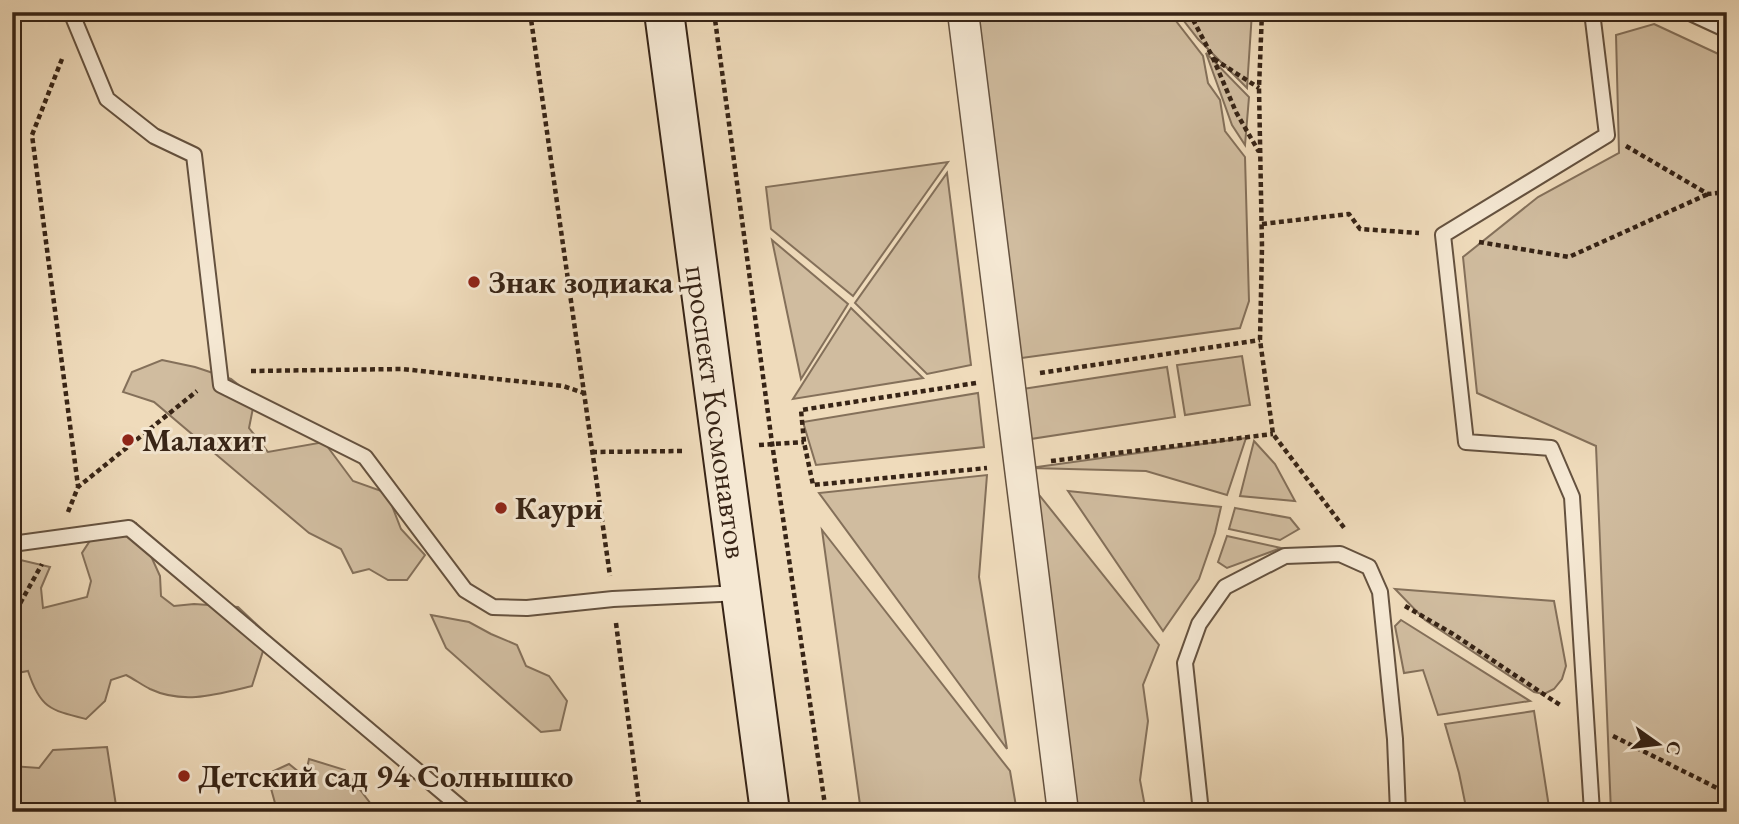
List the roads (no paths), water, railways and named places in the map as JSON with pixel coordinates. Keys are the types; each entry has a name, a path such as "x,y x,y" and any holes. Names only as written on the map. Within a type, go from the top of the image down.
{"main road":[{"name":"проспект Космонавтов","path":"664,12 770,812"}],"street":[{"path":"963,12 1063,812"}],"lane":[{"path":"1592,12 1607,135 1443,235 1466,442 1550,448 1572,497 1592,812"},
{"path":"1688,12 1727,30"},
{"path":"73,18 107,99 154,136 194,155 222,385 365,457 465,590 493,607 527,608 613,599 741,593"},
{"path":"12,544 129,528 466,812"},
{"path":"1201,812 1185,663 1199,624 1225,587 1285,556 1340,554 1369,567 1380,592 1395,739 1398,812"}],"place":[{"name":"Знак зодиака","path":"474,282"},
{"name":"Малахит","path":"128,440"},
{"name":"Каури","path":"501,508"},
{"name":"Детский сад 94 Солнышко","path":"184,776"}]}
